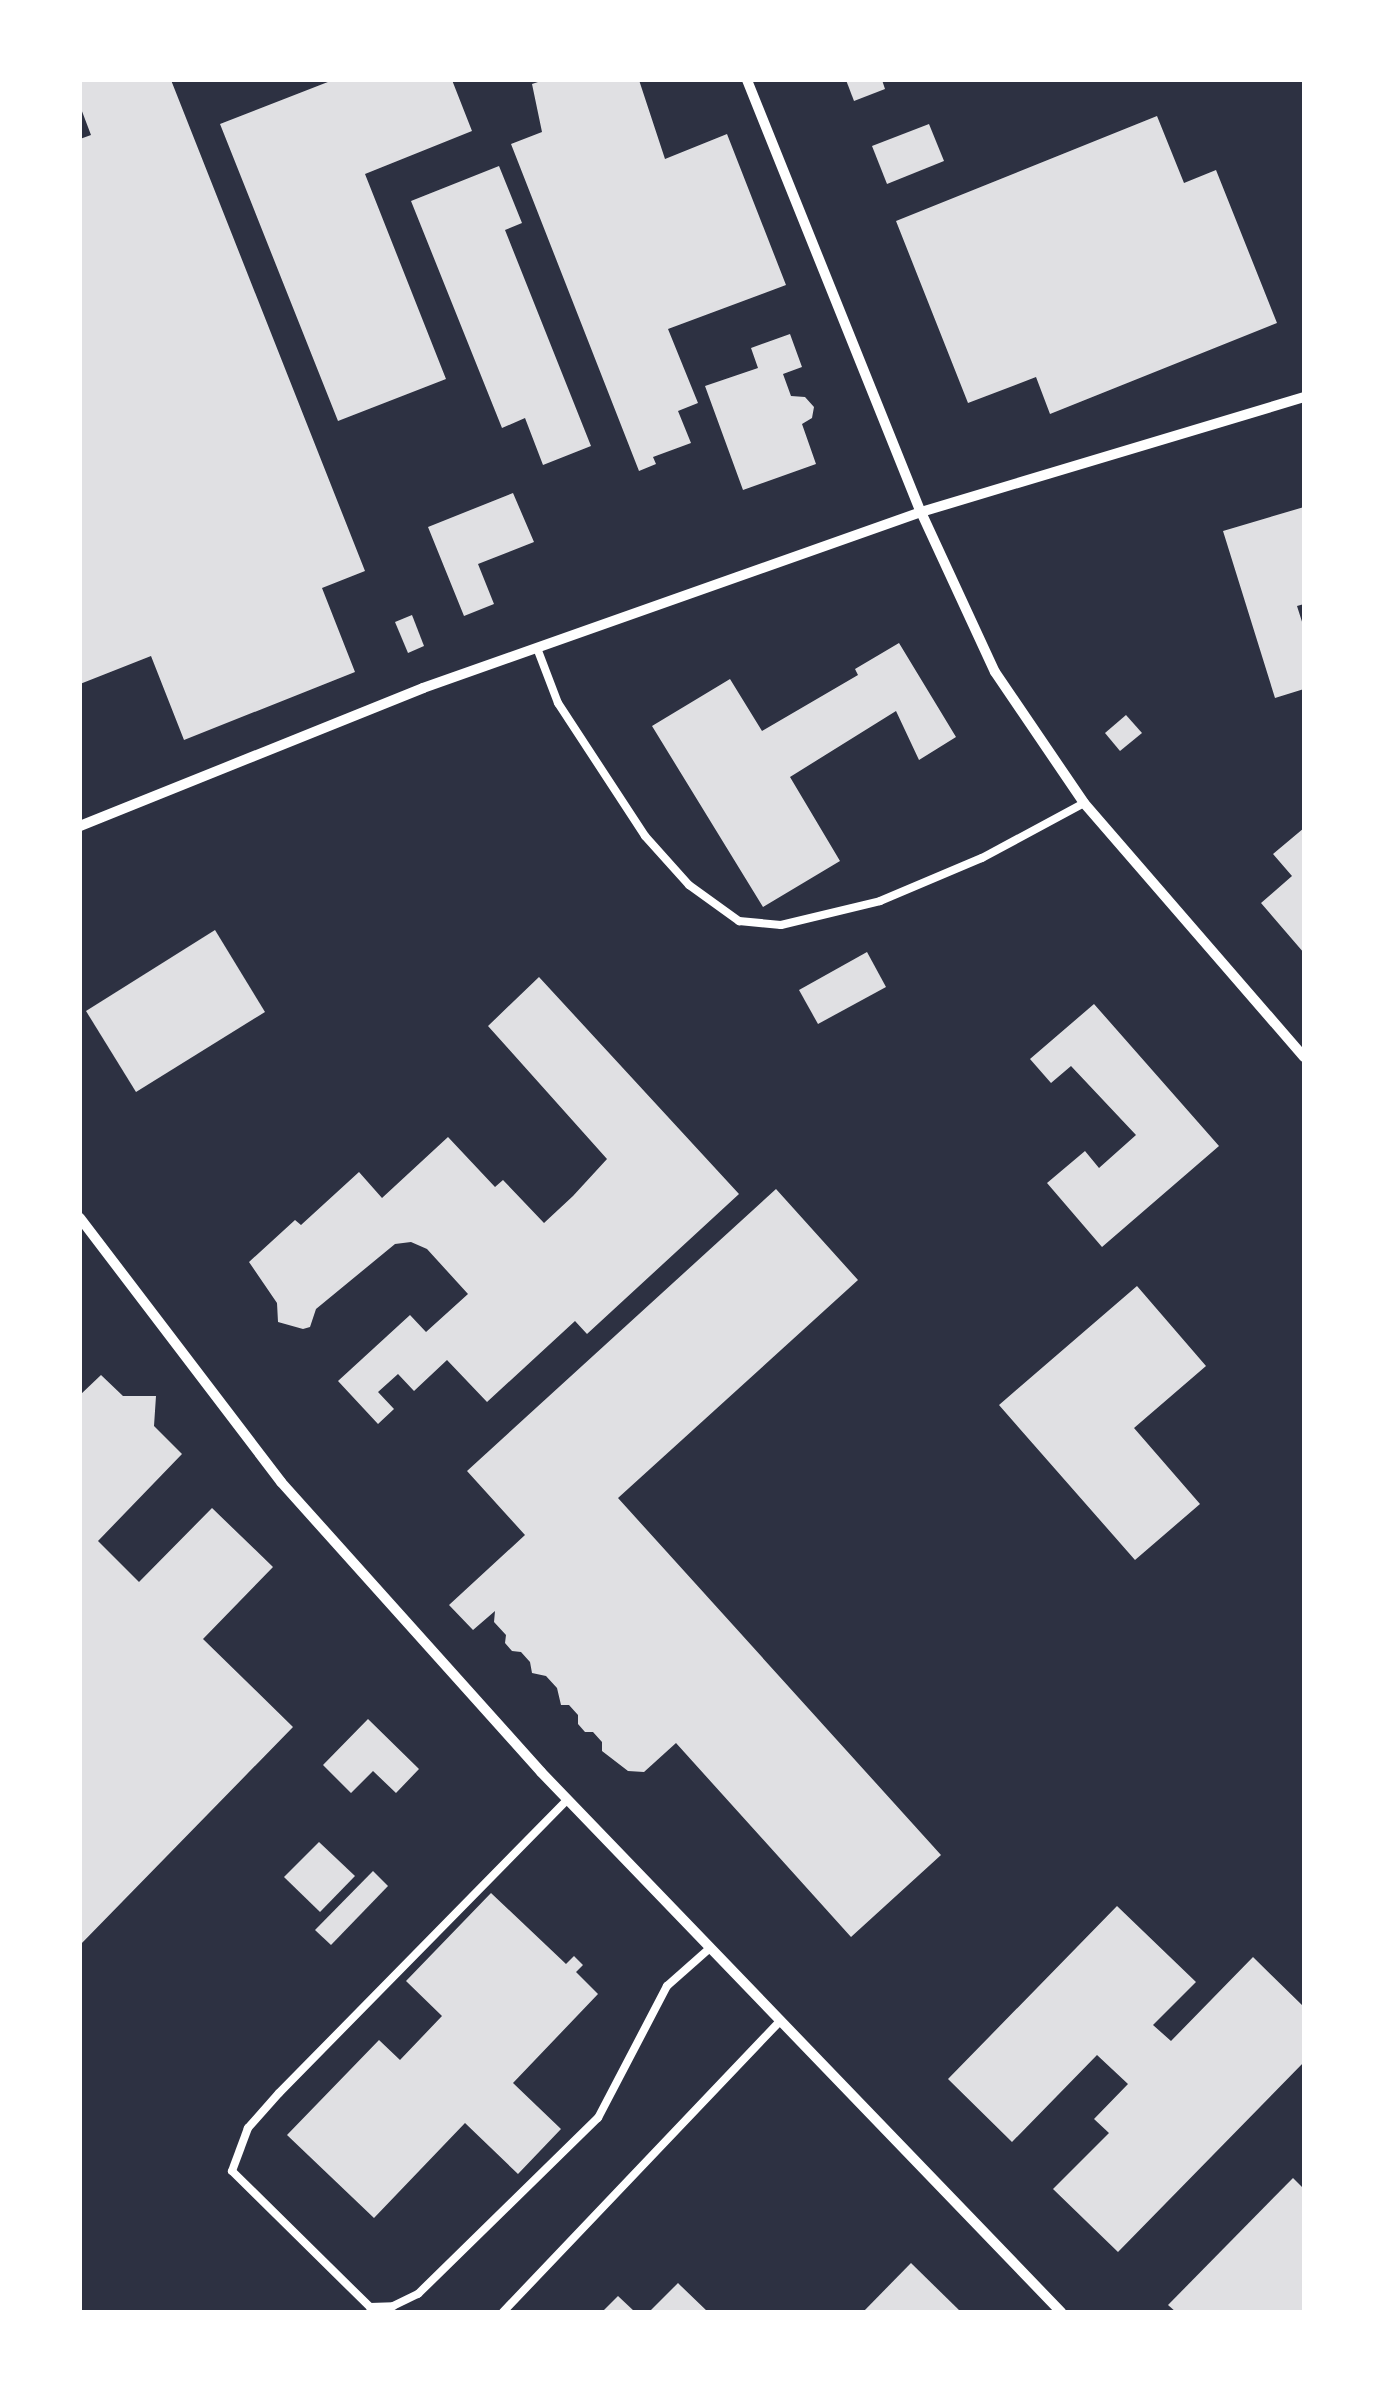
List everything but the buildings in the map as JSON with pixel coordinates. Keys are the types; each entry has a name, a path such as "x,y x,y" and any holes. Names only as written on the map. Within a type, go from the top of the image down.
{"street":[{"path":"747,80 921,512 996,672 1084,803 1304,1057"},
{"path":"80,826 422,688 921,512 1304,397"},
{"path":"80,1218 281,1482 568,1800 1062,2312"}],"lane":[{"path":"536,648 558,703 645,836 690,885 740,922 781,925 880,901 982,858 1084,803"},
{"path":"568,1800 279,2093 248,2128 232,2171 370,2307 393,2306 418,2294 598,2118 667,1986 710,1948"},
{"path":"503,2312 780,2021"}]}
